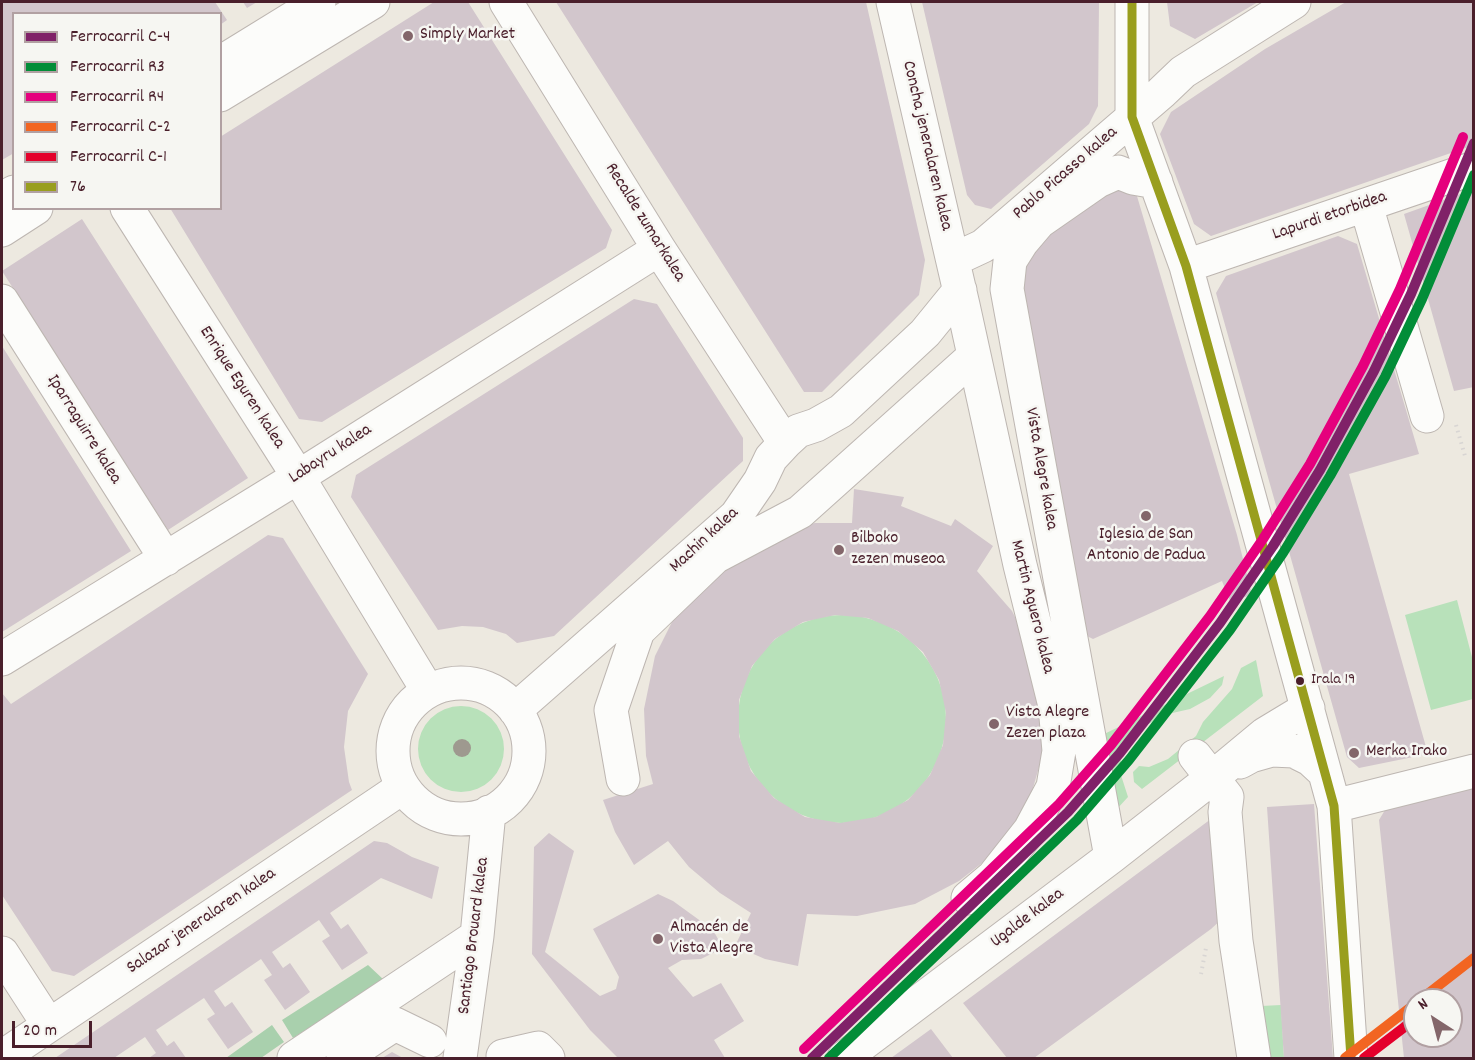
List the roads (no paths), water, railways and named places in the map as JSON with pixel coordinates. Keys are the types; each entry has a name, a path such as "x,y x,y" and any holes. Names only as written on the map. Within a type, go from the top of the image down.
{"street":[{"path":"222,62 319,2"},
{"path":"222,93 374,2"},
{"name":"Recalde zumarkalea","path":"506,2 659,249 784,443"},
{"name":"Concha jeneralaren kalea","path":"893,2 956,275"},
{"path":"1132,2 1132,117 1186,266 1334,806 1351,1059"},
{"name":"Pablo Picasso kalea","path":"956,275 983,246 1183,72 1294,2"},
{"name":"Lapurdi etorbidea","path":"1186,266 1473,168"},
{"name":"Vista Alegre kalea","path":"1111,857 1007,289 1010,261 1022,242 1040,222 1098,181 1118,172 1133,178 1156,182"},
{"path":"1366,206 1440,416"},
{"path":"2,230 33,210"},
{"name":"Enrique Eguren kalea","path":"128,210 298,477 428,691"},
{"name":"Labayru kalea","path":"2,659 298,477 659,249"},
{"name":"Martin Aguero kalea","path":"956,275 1020,565 1055,706 1059,751 1053,787 1030,830 993,877 968,897"},
{"name":"Machin kalea","path":"515,710 736,516 760,481 771,458 784,443 798,431 816,425 841,411 925,333 956,275"},
{"name":"Iparraguirre kalea","path":"2,301 166,559"},
{"path":"623,779 611,710 638,631 715,557 800,512 974,356"},
{"path":"466,683 485,687 502,696 515,710 525,727 529,747 527,767 519,786 506,802 489,812 470,818 450,818 432,813 415,802 403,787 394,766 395,734 398,723 410,705 428,691 446,684 466,683"},
{"name":"Ugalde kalea","path":"844,1059 1111,857 1204,767 1308,708"},
{"name":"Ugalde kalea","path":"1204,767 1272,750 1294,751 1310,759 1324,772"},
{"path":"1204,767 1227,797 1226,812 1236,941 1254,1059"},
{"path":"1334,806 1473,771"},
{"name":"Salazar jeneralaren kalea","path":"2,1057 403,787"},
{"name":"Santiago Brouard kalea","path":"460,1059 477,936 489,812"},
{"path":"294,1059 477,936"},
{"path":"2,953 48,1024"},
{"path":"343,1059 395,1024 430,1041"},
{"path":"503,1056 538,1048 548,1059"}],"rail line":[{"name":"R4","path":"804,1049 1059,804 1111,745 1210,616 1263,539 1310,464 1363,366 1400,289 1463,137"},
{"name":"C-4","path":"812,1058 1068,812 1120,753 1220,623 1273,546 1320,470 1374,371 1411,294 1474,143"},
{"name":"R3","path":"829,1058 1077,820 1129,760 1230,630 1283,553 1330,476 1385,377 1422,299 1474,175"},
{"name":"C-2","path":"1435,988 1474,958"},
{"name":"C-2","path":"1345,1058 1403,1013"},
{"name":"C-1","path":"1364,1058 1403,1028"}],"place":[{"name":"Simply Market","path":"408,36"},
{"name":"Iglesia de San Antonio de Padua","path":"1146,516"},
{"name":"Bilboko zezen museoa","path":"839,550"},
{"name":"Irala 19","path":"1300,681"},
{"name":"Vista Alegre Zezen plaza","path":"994,724"},
{"name":"Merka Irako","path":"1354,753"},
{"name":"Almacén de Vista Alegre","path":"658,939"}]}
